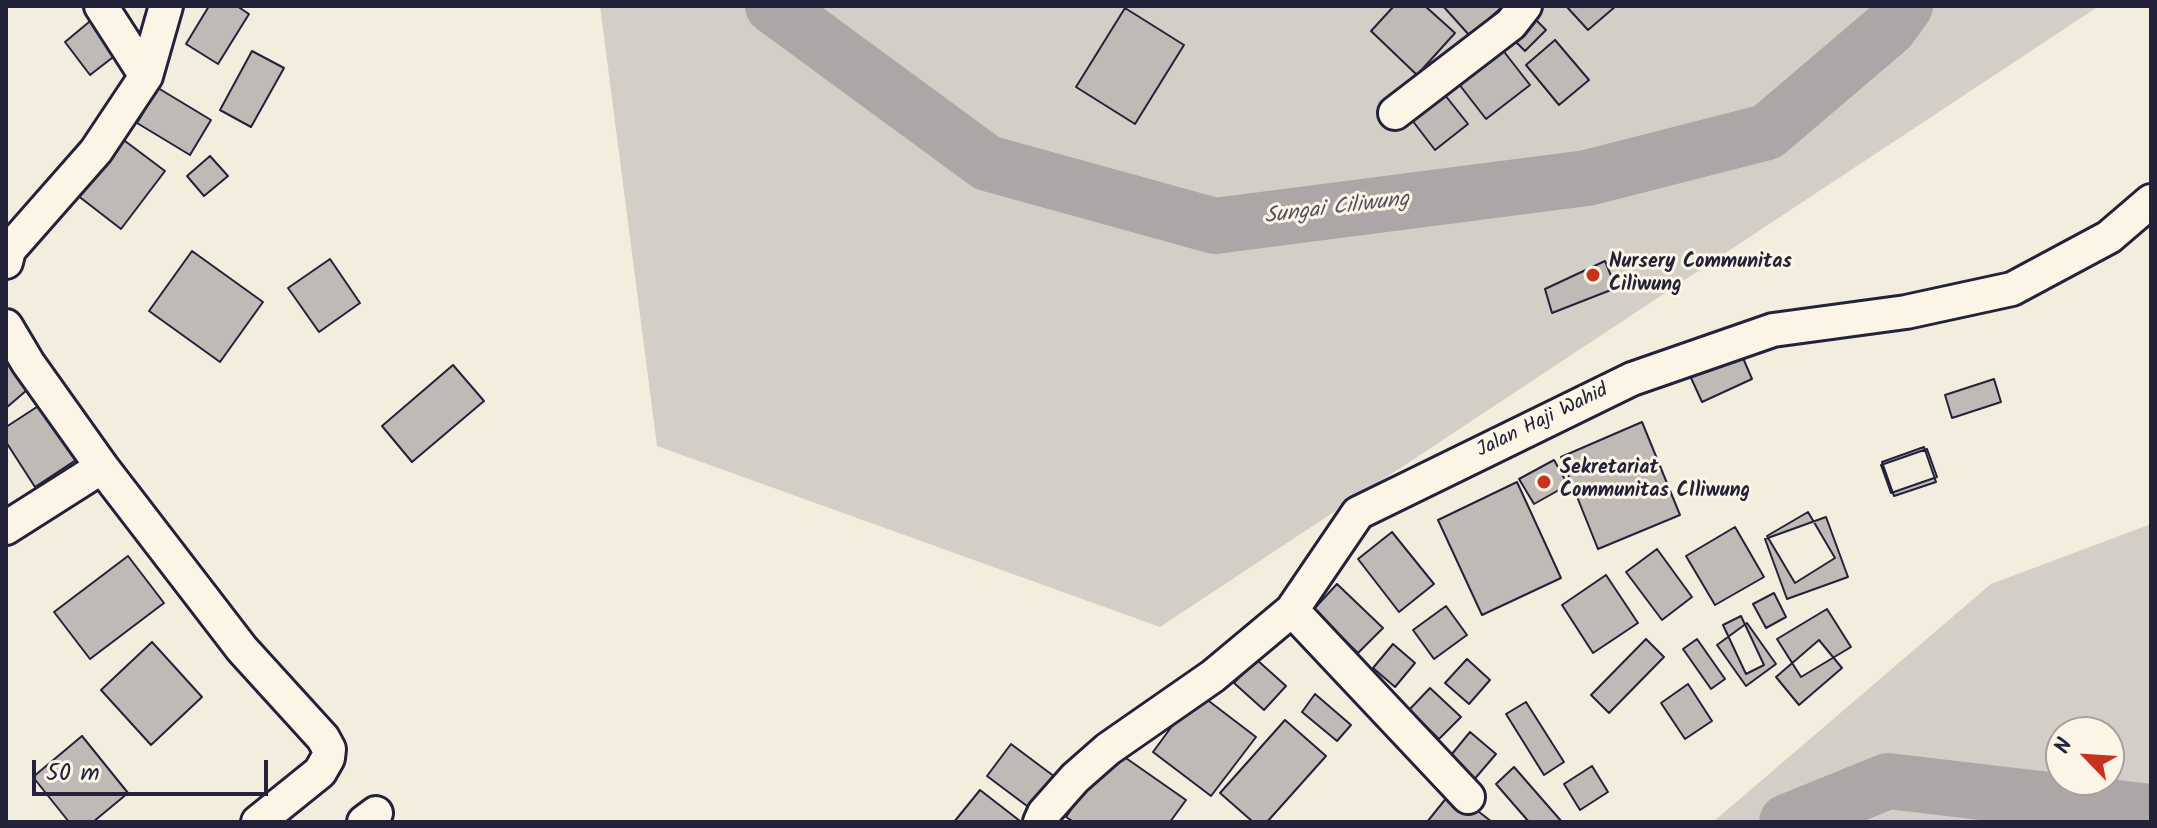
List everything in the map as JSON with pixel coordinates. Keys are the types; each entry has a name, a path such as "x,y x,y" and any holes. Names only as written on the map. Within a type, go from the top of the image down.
{"street":[{"path":"101,6 146,76"},
{"path":"6,262 9,250 96,151 146,76 166,6"},
{"path":"1395,113 1511,24 1525,6"},
{"name":"Jalan Haji Wahid","path":"1040,822 1044,813 1075,778 1108,749 1213,676 1292,610 1358,513 1632,379 1773,330 1906,312 2012,289 2109,237 2151,201"},
{"path":"6,326 28,363 102,467 242,649 323,738 329,749 320,772 258,822"},
{"path":"6,528 102,467"},
{"path":"1292,610 1468,797"}],"shaded area":[{"path":"600,6 2099,6 1160,627 657,446"},
{"path":"2151,524 2151,822 1713,822 1991,584"}],"building":[{"path":"209,6 237,6 249,14 218,64 186,44"},
{"path":"1394,6 1425,6 1455,33 1417,75 1371,31"},
{"path":"1443,6 1503,6 1470,36"},
{"path":"1566,6 1616,6 1588,30"},
{"path":"1125,8 1184,45 1135,124 1076,87"},
{"path":"1530,14 1546,30 1525,51 1509,35"},
{"path":"95,17 121,51 90,75 65,42"},
{"path":"1555,40 1589,80 1559,105 1526,65"},
{"path":"1498,44 1530,85 1486,119 1455,79"},
{"path":"252,51 284,68 251,127 220,110"},
{"path":"1437,85 1468,124 1435,150 1405,111"},
{"path":"158,88 211,120 190,155 137,123"},
{"path":"121,138 165,171 121,229 77,195"},
{"path":"210,156 228,176 204,196 187,176"},
{"path":"192,251 263,302 220,362 149,311"},
{"path":"330,259 360,303 319,332 288,288"},
{"name":"Nursery Communitas Ciliwung","path":"1605,261 1616,288 1552,313 1545,289"},
{"path":"1737,344 1752,379 1702,402 1686,367"},
{"path":"6,350 34,384 6,408"},
{"path":"453,365 484,401 412,462 382,426"},
{"path":"1994,379 2001,402 1952,418 1945,395"},
{"path":"46,401 82,456 35,487 6,442 6,427"},
{"path":"1642,422 1680,515 1598,549 1561,457"},
{"path":"1924,447 1936,482 1894,496 1882,462"},
{"path":"1927,449 1937,477 1891,493 1881,465"},
{"name":"Sekretariat Communitas CIliwung","path":"1554,460 1568,485 1534,504 1519,479"},
{"path":"1517,482 1561,578 1482,615 1438,520"},
{"path":"1808,512 1835,558 1795,583 1767,536"},
{"path":"1826,517 1848,577 1787,599 1765,539"},
{"path":"1735,527 1764,577 1715,605 1686,556"},
{"path":"1392,532 1434,584 1399,612 1358,559"},
{"path":"1657,549 1692,597 1662,620 1626,572"},
{"path":"128,556 164,603 90,659 54,612"},
{"path":"1606,575 1638,623 1593,653 1562,605"},
{"path":"1337,584 1383,628 1358,653 1313,610"},
{"path":"1774,593 1786,617 1766,628 1753,604"},
{"path":"1446,606 1467,635 1434,659 1413,630"},
{"path":"1827,609 1851,647 1801,677 1777,639"},
{"path":"1741,616 1764,665 1746,674 1723,625"},
{"path":"1747,623 1776,664 1746,686 1717,645"},
{"path":"1646,639 1664,657 1609,713 1591,695"},
{"path":"1697,639 1725,679 1711,689 1683,649"},
{"path":"1819,640 1842,668 1799,705 1776,677"},
{"path":"152,642 202,697 151,745 101,690"},
{"path":"1393,644 1415,663 1395,687 1373,668"},
{"path":"1256,659 1286,686 1264,710 1234,683"},
{"path":"1467,659 1490,680 1469,704 1445,683"},
{"path":"1688,684 1712,721 1685,739 1661,703"},
{"path":"1430,688 1461,717 1439,739 1409,710"},
{"path":"1197,692 1256,737 1211,796 1153,752"},
{"path":"1315,694 1351,725 1337,741 1302,712"},
{"path":"1526,702 1564,762 1544,775 1506,714"},
{"path":"1285,720 1326,756 1267,822 1253,822 1220,793"},
{"path":"1470,732 1496,754 1472,782 1447,760"},
{"path":"82,736 128,793 93,822 69,822 33,777"},
{"path":"1011,744 1059,780 1035,812 987,776"},
{"path":"1113,749 1186,800 1170,822 1074,822 1066,817"},
{"path":"1592,766 1608,792 1580,810 1564,784"},
{"path":"1514,767 1562,822 1529,822 1496,784"},
{"path":"980,790 1020,821 954,822"},
{"path":"1452,791 1492,822 1427,822"}],"waterway":[{"name":"Sungai Ciliwung","path":"773,6 987,163 1215,226 1587,178 1767,132 1889,28 1905,6"},
{"name":"Sungai Ciliwung","path":"1787,822 1888,781 2151,812"}],"place":[{"name":"Nursery Communitas Ciliwung","path":"1593,275"},
{"name":"Sekretariat Communitas CIliwung","path":"1544,482"}]}
